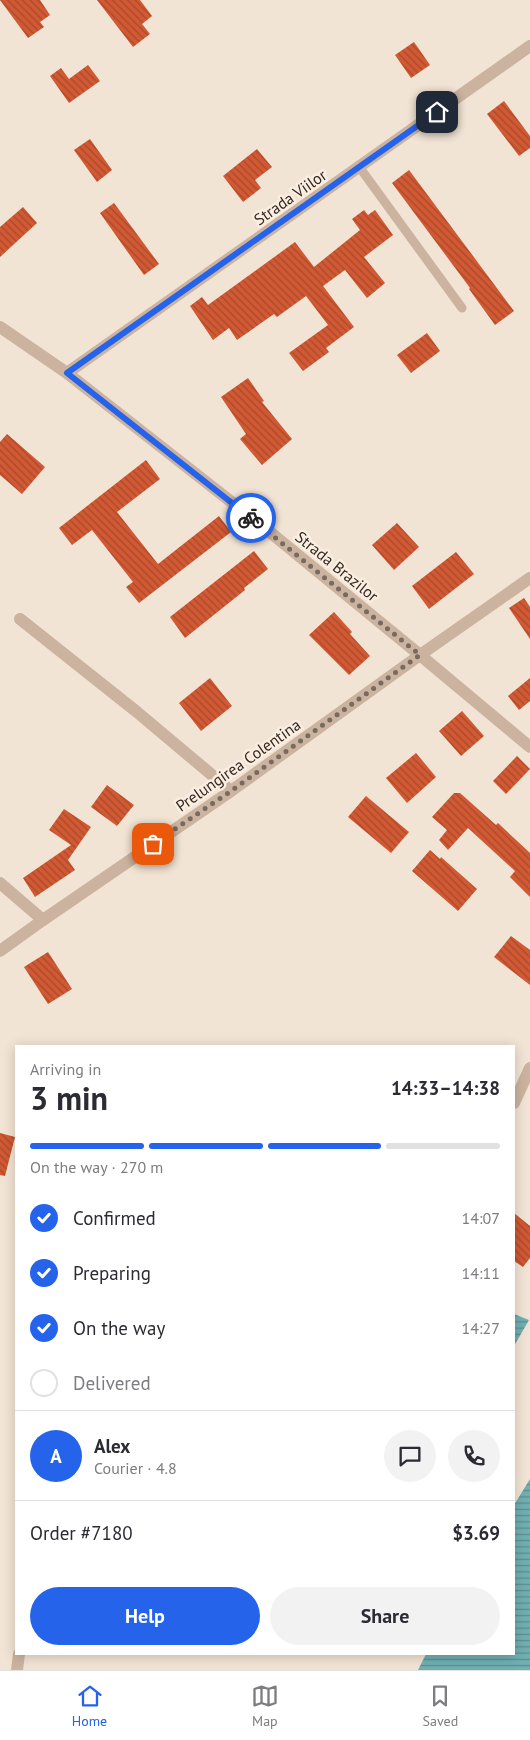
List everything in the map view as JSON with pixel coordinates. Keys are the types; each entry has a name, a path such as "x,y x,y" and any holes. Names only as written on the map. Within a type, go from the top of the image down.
{"street":[{"name":"Strada Viilor","path":"67,373 360,168 530,46"},
{"name":"Strada Brazilor","path":"0,327 67,373 271,533 530,747"},
{"name":"Prelungirea Colentina","path":"0,951 231,791 530,578"},
{"path":"20,619 137,712 231,791"},
{"path":"0,884 43,920"},
{"path":"515,1101 530,1068"},
{"path":"17,1670 19,1655"}],"lane":[{"path":"360,168 462,308"}],"water":[{"path":"515,1314 529,1320 515,1344"},
{"path":"530,1479 530,1670 418,1670 426,1655 515,1655 515,1503"}],"building":[{"path":"0,0 40,0 50,15 40,22 44,27 28,38"},
{"path":"97,0 140,0 152,16 142,24 150,34 133,47"},
{"path":"414,42 430,65 411,78 395,55"},
{"path":"88,65 100,81 69,103 50,76 61,68 69,79"},
{"path":"504,101 530,136 530,148 519,156 487,114"},
{"path":"90,139 112,170 97,182 74,150"},
{"path":"257,149 272,167 255,180 261,188 243,202 223,176"},
{"path":"409,170 514,311 495,325 392,183"},
{"path":"114,203 159,264 144,275 100,213"},
{"path":"23,207 37,223 0,257 0,227"},
{"path":"364,210 368,215 375,210 393,235 364,257 385,283 367,298 345,270 323,286 354,327 326,348 329,352 303,371 289,353 328,325 306,296 277,317 274,314 237,340 229,328 213,340 190,306 202,297 208,305 295,242 314,267 360,230 352,219"},
{"path":"427,333 440,351 411,373 397,355"},
{"path":"248,378 264,401 262,402 292,439 262,465 240,439 246,434 221,397"},
{"path":"7,434 45,467 22,494 0,475 0,442"},
{"path":"146,460 160,479 117,512 158,564 219,516 231,532 139,603 126,587 133,582 92,530 72,545 59,528"},
{"path":"397,523 419,547 394,570 372,545"},
{"path":"254,551 268,569 185,638 170,617"},
{"path":"456,552 474,574 429,609 412,586"},
{"path":"524,598 530,607 530,639 509,608"},
{"path":"334,612 352,632 350,634 370,656 349,675 309,635"},
{"path":"210,678 232,706 201,731 179,703"},
{"path":"530,678 530,701 519,710 508,696"},
{"path":"462,711 484,736 461,756 439,731"},
{"path":"416,753 436,777 407,803 386,778"},
{"path":"517,756 530,769 506,794 493,781"},
{"path":"107,785 134,805 117,826 91,807"},
{"path":"454,793 460,793 496,825 498,823 530,853 530,897 510,877 515,871 468,828 448,850 439,840 447,830 432,817"},
{"path":"366,796 409,832 391,853 348,817"},
{"path":"64,809 91,827 68,860 75,870 35,897 23,878 71,845 49,830"},
{"path":"430,850 440,859 441,857 477,889 458,911 412,871"},
{"path":"511,936 530,950 530,985 494,957"},
{"path":"48,952 72,989 48,1004 24,967"},
{"path":"0,1133 15,1137 5,1176 0,1175"},
{"path":"515,1214 530,1226 530,1258 523,1267 515,1262"}],"way so far":[{"path":"153,844 231,791 420,655 251,518"}],"route":[{"path":"251,518 67,373 437,112"}]}
